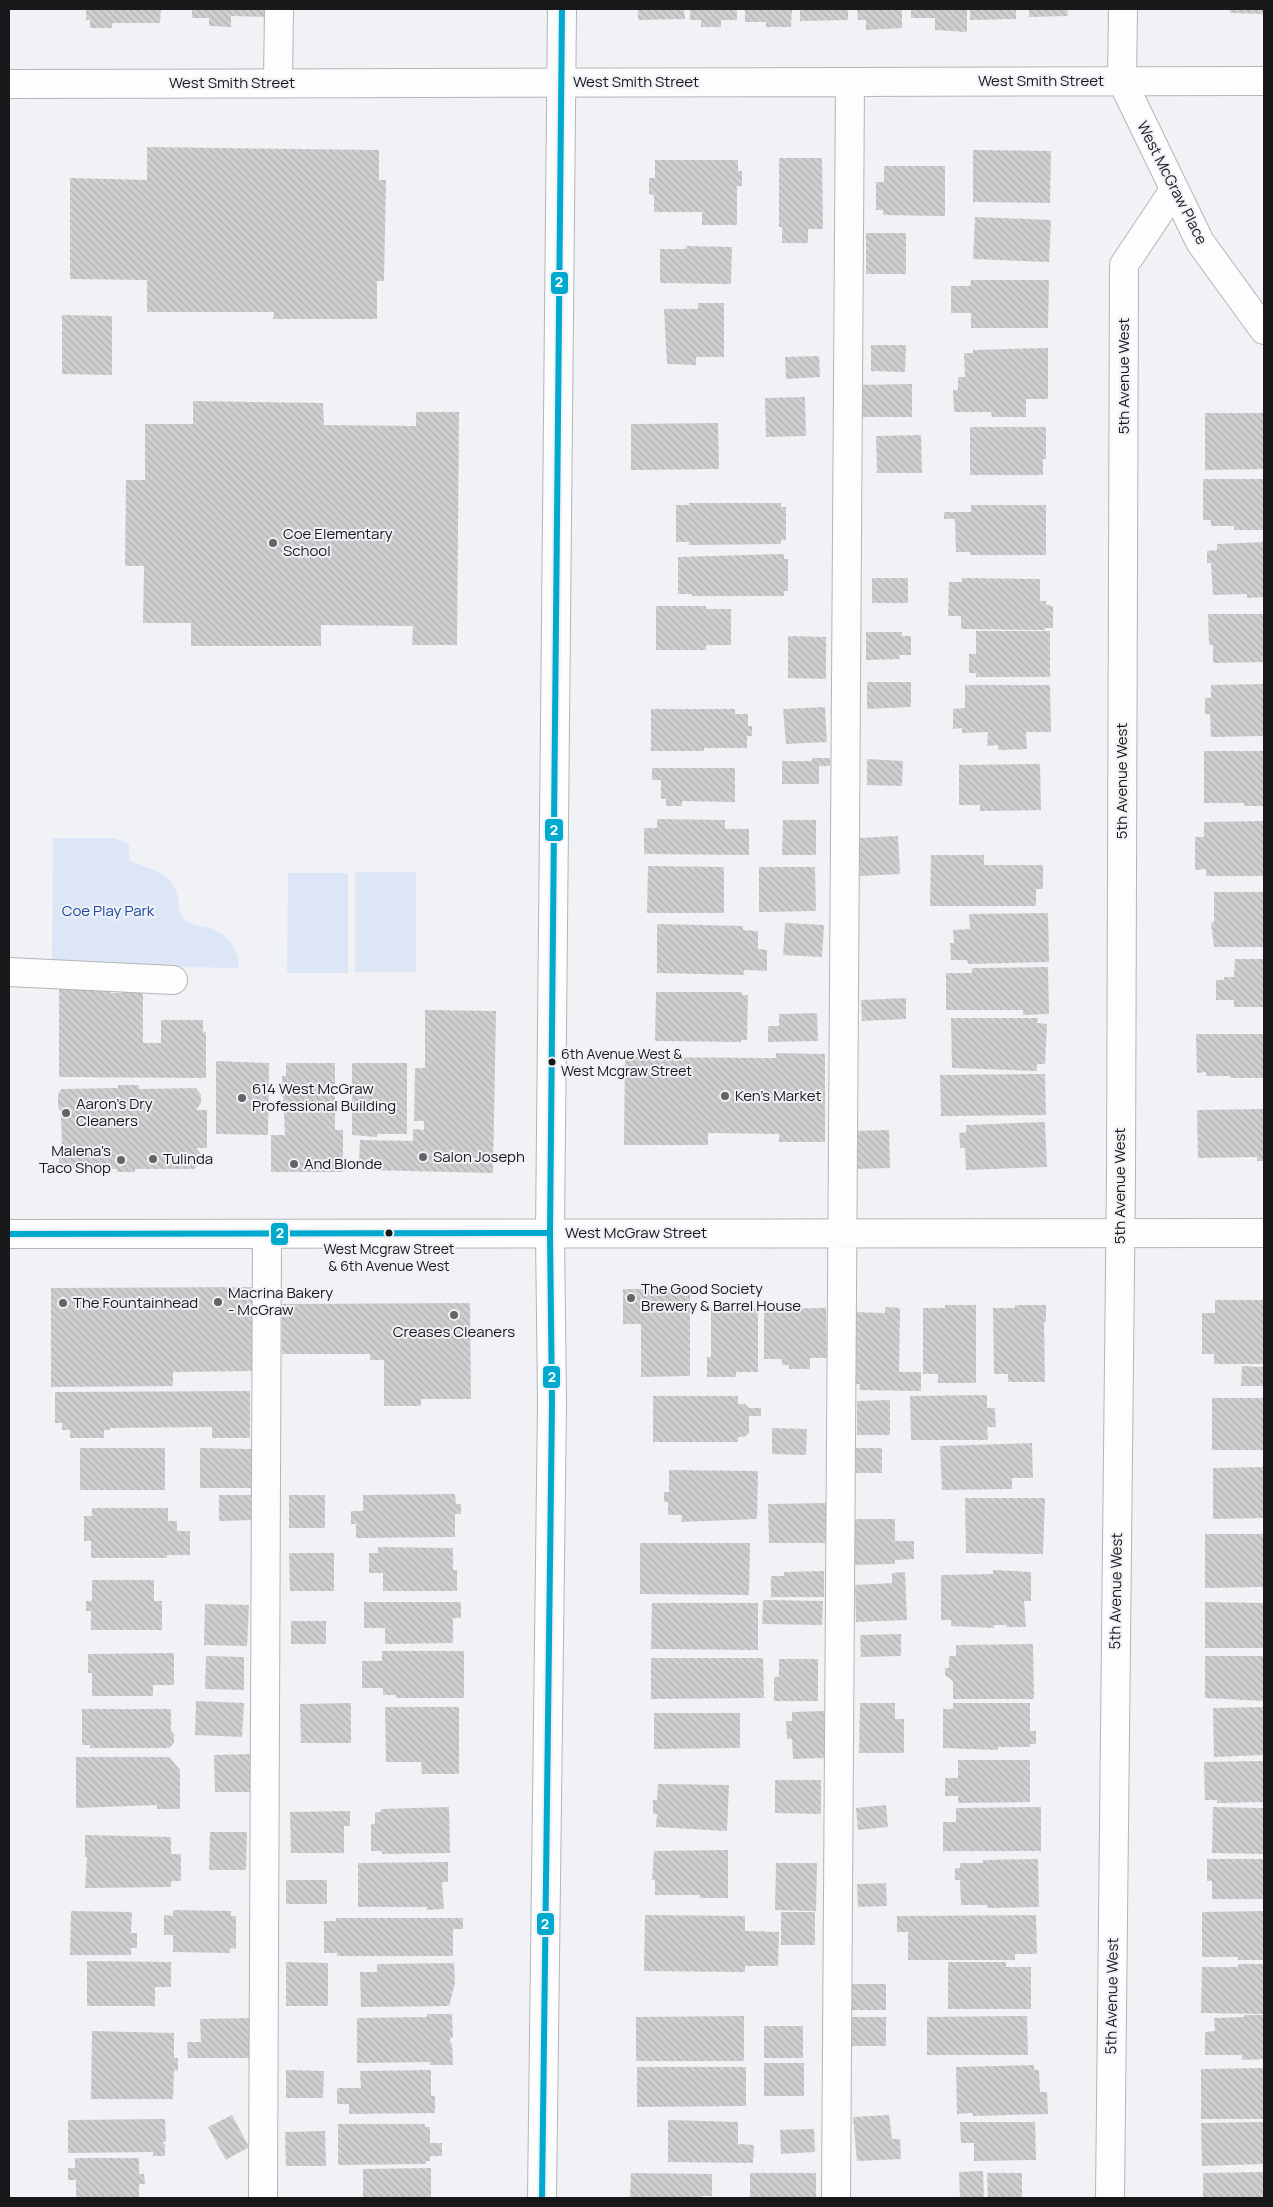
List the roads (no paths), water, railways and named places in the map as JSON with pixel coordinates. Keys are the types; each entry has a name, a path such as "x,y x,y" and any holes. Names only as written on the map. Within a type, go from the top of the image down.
{"street":[{"path":"278,83 279,9"},
{"path":"542,2198 552,1403 550,1233 562,9"},
{"path":"1122,81 1124,9"},
{"name":"West McGraw Place","path":"1122,81 1200,242 1264,330"},
{"name":"West Smith Street","path":"9,84 1264,81"},
{"path":"836,2198 850,82"},
{"name":"5th Avenue West","path":"1110,2198 1120,1233 1124,265 1174,190"},
{"path":"9,972 173,980"},
{"name":"West McGraw Street","path":"9,1234 1264,1233"},
{"path":"263,2198 267,1234"}],"place":[{"name":"Coe Elementary School","path":"273,543"},
{"name":"6th Avenue West & West Mcgraw Street","path":"552,1062"},
{"name":"Ken's Market","path":"725,1096"},
{"name":"614 West McGraw Professional Building","path":"242,1098"},
{"name":"Aaron's Dry Cleaners","path":"66,1113"},
{"name":"Salon Joseph","path":"423,1157"},
{"name":"Tulinda","path":"153,1159"},
{"name":"Malena's Taco Shop","path":"121,1160"},
{"name":"And Blonde","path":"294,1164"},
{"name":"West Mcgraw Street & 6th Avenue West","path":"389,1233"},
{"name":"The Good Society Brewery & Barrel House","path":"631,1298"},
{"name":"Macrina Bakery - McGraw","path":"218,1302"},
{"name":"The Fountainhead","path":"63,1303"},
{"name":"Creases Cleaners","path":"454,1315"}],"park label":[{"name":"Coe Play Park","path":"108,911"}]}
